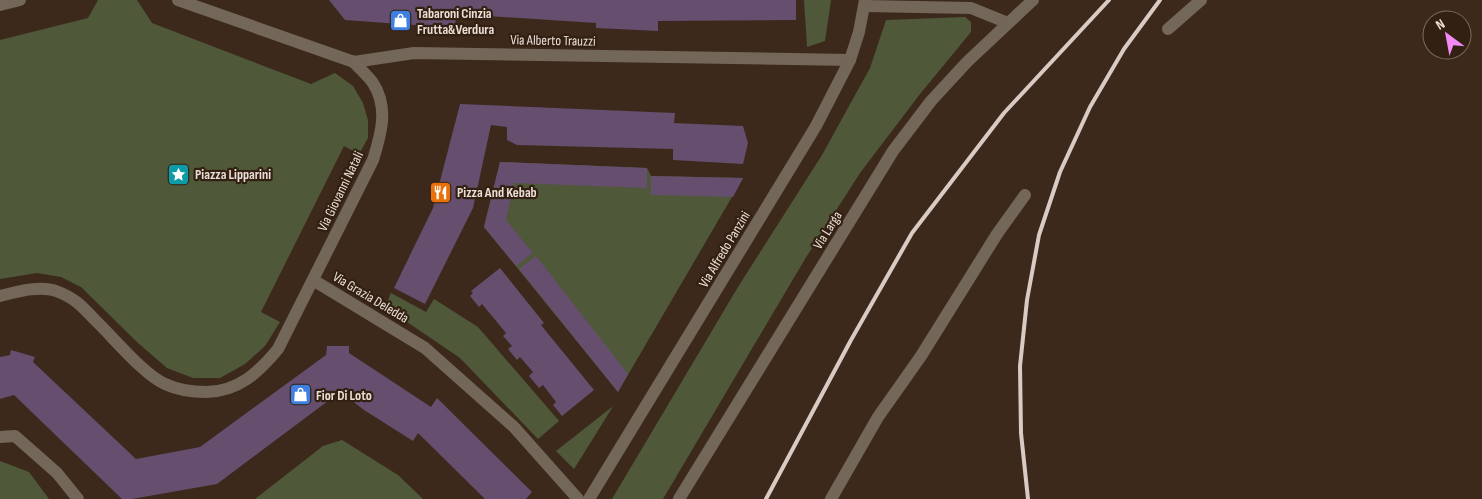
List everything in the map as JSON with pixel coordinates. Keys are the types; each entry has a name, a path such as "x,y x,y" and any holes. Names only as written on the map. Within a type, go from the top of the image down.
{"street":[{"path":"0,5 20,0"},
{"name":"Via Alberto Trauzzi","path":"178,0 354,62 414,52 850,60"},
{"name":"Via Larga","path":"679,499 893,151 937,95 967,62 1032,0"},
{"path":"1168,29 1201,0"},
{"name":"Via Alfredo Panzini","path":"589,499 816,126 850,60 859,32 865,3 971,8 1008,23"},
{"name":"Via Giovanni Natali","path":"313,280 373,160 381,132 382,104 373,83 354,62"},
{"path":"831,499 878,417 922,356 997,234 1026,195"},
{"name":"Via Grazia Deledda","path":"0,296 27,289 54,290 77,301 147,372 165,384 193,392 213,392 240,384 262,368 278,349 313,280 425,348 514,427 578,499"},
{"path":"0,437 15,436 57,473 78,499"}],"green space":[{"name":"Piazza Lipparini","path":"98,0 137,0 152,23 311,84 335,73 353,86 363,103 368,120 368,138 359,154 344,146 261,312 280,322 265,346 245,364 220,378 193,378 167,368 138,343 81,287 61,277 37,273 0,279 0,40 88,18"},
{"path":"804,0 831,0 825,41 807,47"},
{"path":"965,17 971,22 971,32 920,94 860,173 805,259 663,499 612,499 738,287 822,155 870,68 886,20"},
{"path":"500,162 647,168 651,176 743,178 618,392 484,227"},
{"path":"391,293 426,312 434,299 478,327 559,421 538,439 460,358 385,307"},
{"path":"612,408 574,469 556,451"},
{"path":"342,440 398,475 423,499 255,499 323,446"},
{"path":"0,461 29,472 49,499 0,499"}],"building":[{"path":"329,0 796,0 796,20 658,21 658,31 596,28 596,23 456,14 455,28 345,20"},
{"path":"460,104 675,113 674,123 743,126 748,143 743,164 673,160 673,149 517,145 507,140 507,127 491,125 473,208 425,304 394,288 433,208"},
{"path":"500,162 647,168 647,188 514,183 506,220 533,253 516,266 484,227"},
{"path":"651,176 743,178 733,197 651,195"},
{"path":"536,256 628,374 618,392 519,269"},
{"path":"500,268 544,323 541,325 594,390 562,416 553,405 556,402 543,385 539,388 529,376 533,372 520,357 517,360 508,349 512,346 503,336 506,333 482,304 479,307 470,296 473,293 471,291"},
{"path":"327,346 349,346 349,353 431,407 437,398 532,492 526,499 485,499 418,433 413,441 364,410 342,393 336,395 217,484 132,499 122,499 14,395 0,399 0,357 10,355 11,350 35,357 33,362 136,459 200,447 326,355"}],"railway":[{"path":"766,499 851,340 912,233 1004,113 1109,0"},
{"path":"1028,499 1021,433 1020,366 1027,300 1039,235 1060,172 1090,107 1124,49 1160,0"}],"place":[{"name":"Tabaroni Cinzia Frutta&Verdura","path":"401,21"},
{"name":"Piazza Lipparini","path":"179,174"},
{"name":"Pizza And Kebab","path":"441,192"},
{"name":"Fior Di Loto","path":"300,395"}]}
